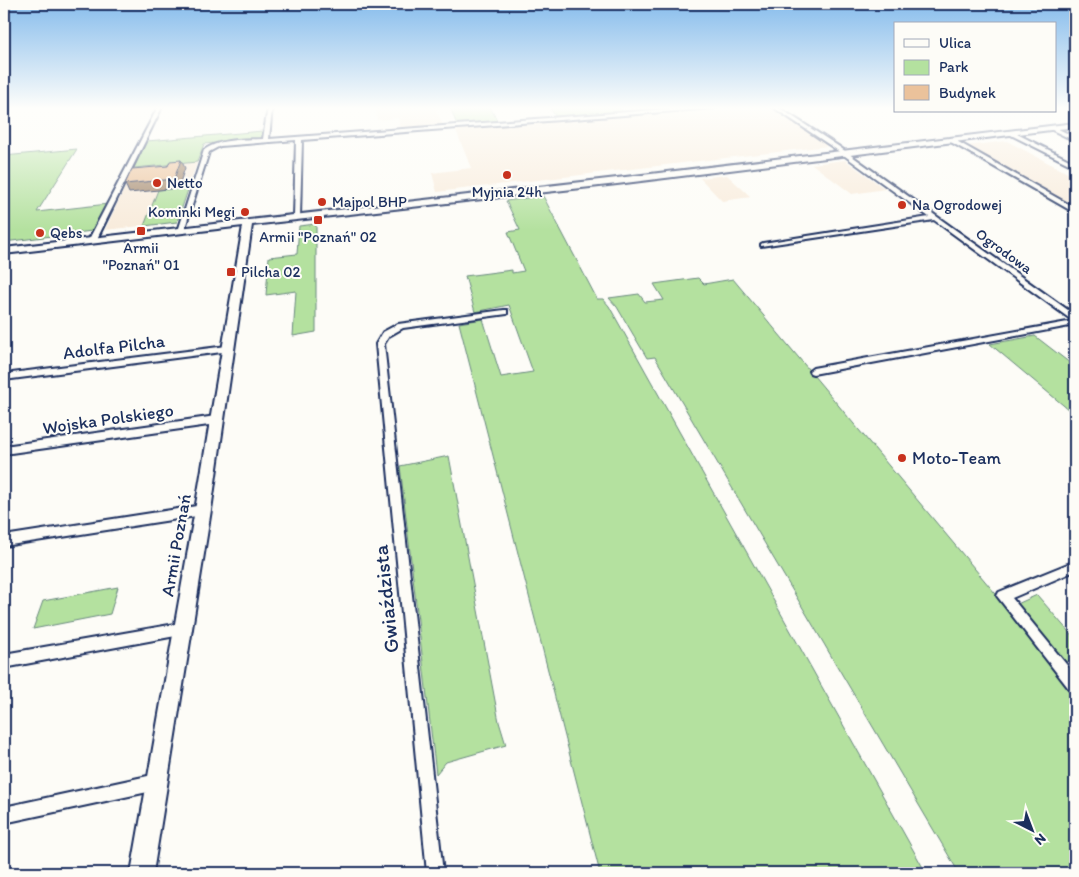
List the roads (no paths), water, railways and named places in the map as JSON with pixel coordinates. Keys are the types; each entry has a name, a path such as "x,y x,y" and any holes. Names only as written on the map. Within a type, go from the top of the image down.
{"street":[{"path":"92,241 139,148"},
{"path":"181,230 206,151 209,148"},
{"path":"297,217 299,148"},
{"name":"Ogrodowa","path":"836,148 1075,319"},
{"path":"4,252 885,148"},
{"path":"965,148 1075,211"},
{"path":"1041,148 1075,165"},
{"path":"763,245 936,218"},
{"name":"Armii Poznań","path":"142,873 248,223"},
{"name":"Gwiaździsta","path":"436,873 380,363 380,344 386,334 396,328 504,312"},
{"path":"813,371 1075,323"},
{"name":"Adolfa Pilcha","path":"4,377 228,349"},
{"name":"Wojska Polskiego","path":"4,450 216,420"},
{"path":"4,541 202,510"},
{"path":"1075,566 1002,596 1075,685"},
{"path":"4,661 181,630"},
{"path":"4,815 157,782"}],"place":[{"name":"Myjnia 24h","path":"507,175"},
{"name":"Netto","path":"157,183"},
{"name":"Majpol BHP","path":"322,202"},
{"name":"Na Ogrodowej","path":"902,205"},
{"name":"Kominki Megi","path":"245,212"},
{"name":"Armii \"Poznań\" 02","path":"318,220"},
{"name":"Armii \"Poznań\" 01","path":"141,231"},
{"name":"Qebs","path":"40,233"},
{"name":"Pilcha 02","path":"231,272"},
{"name":"Moto-Team","path":"902,458"}]}
